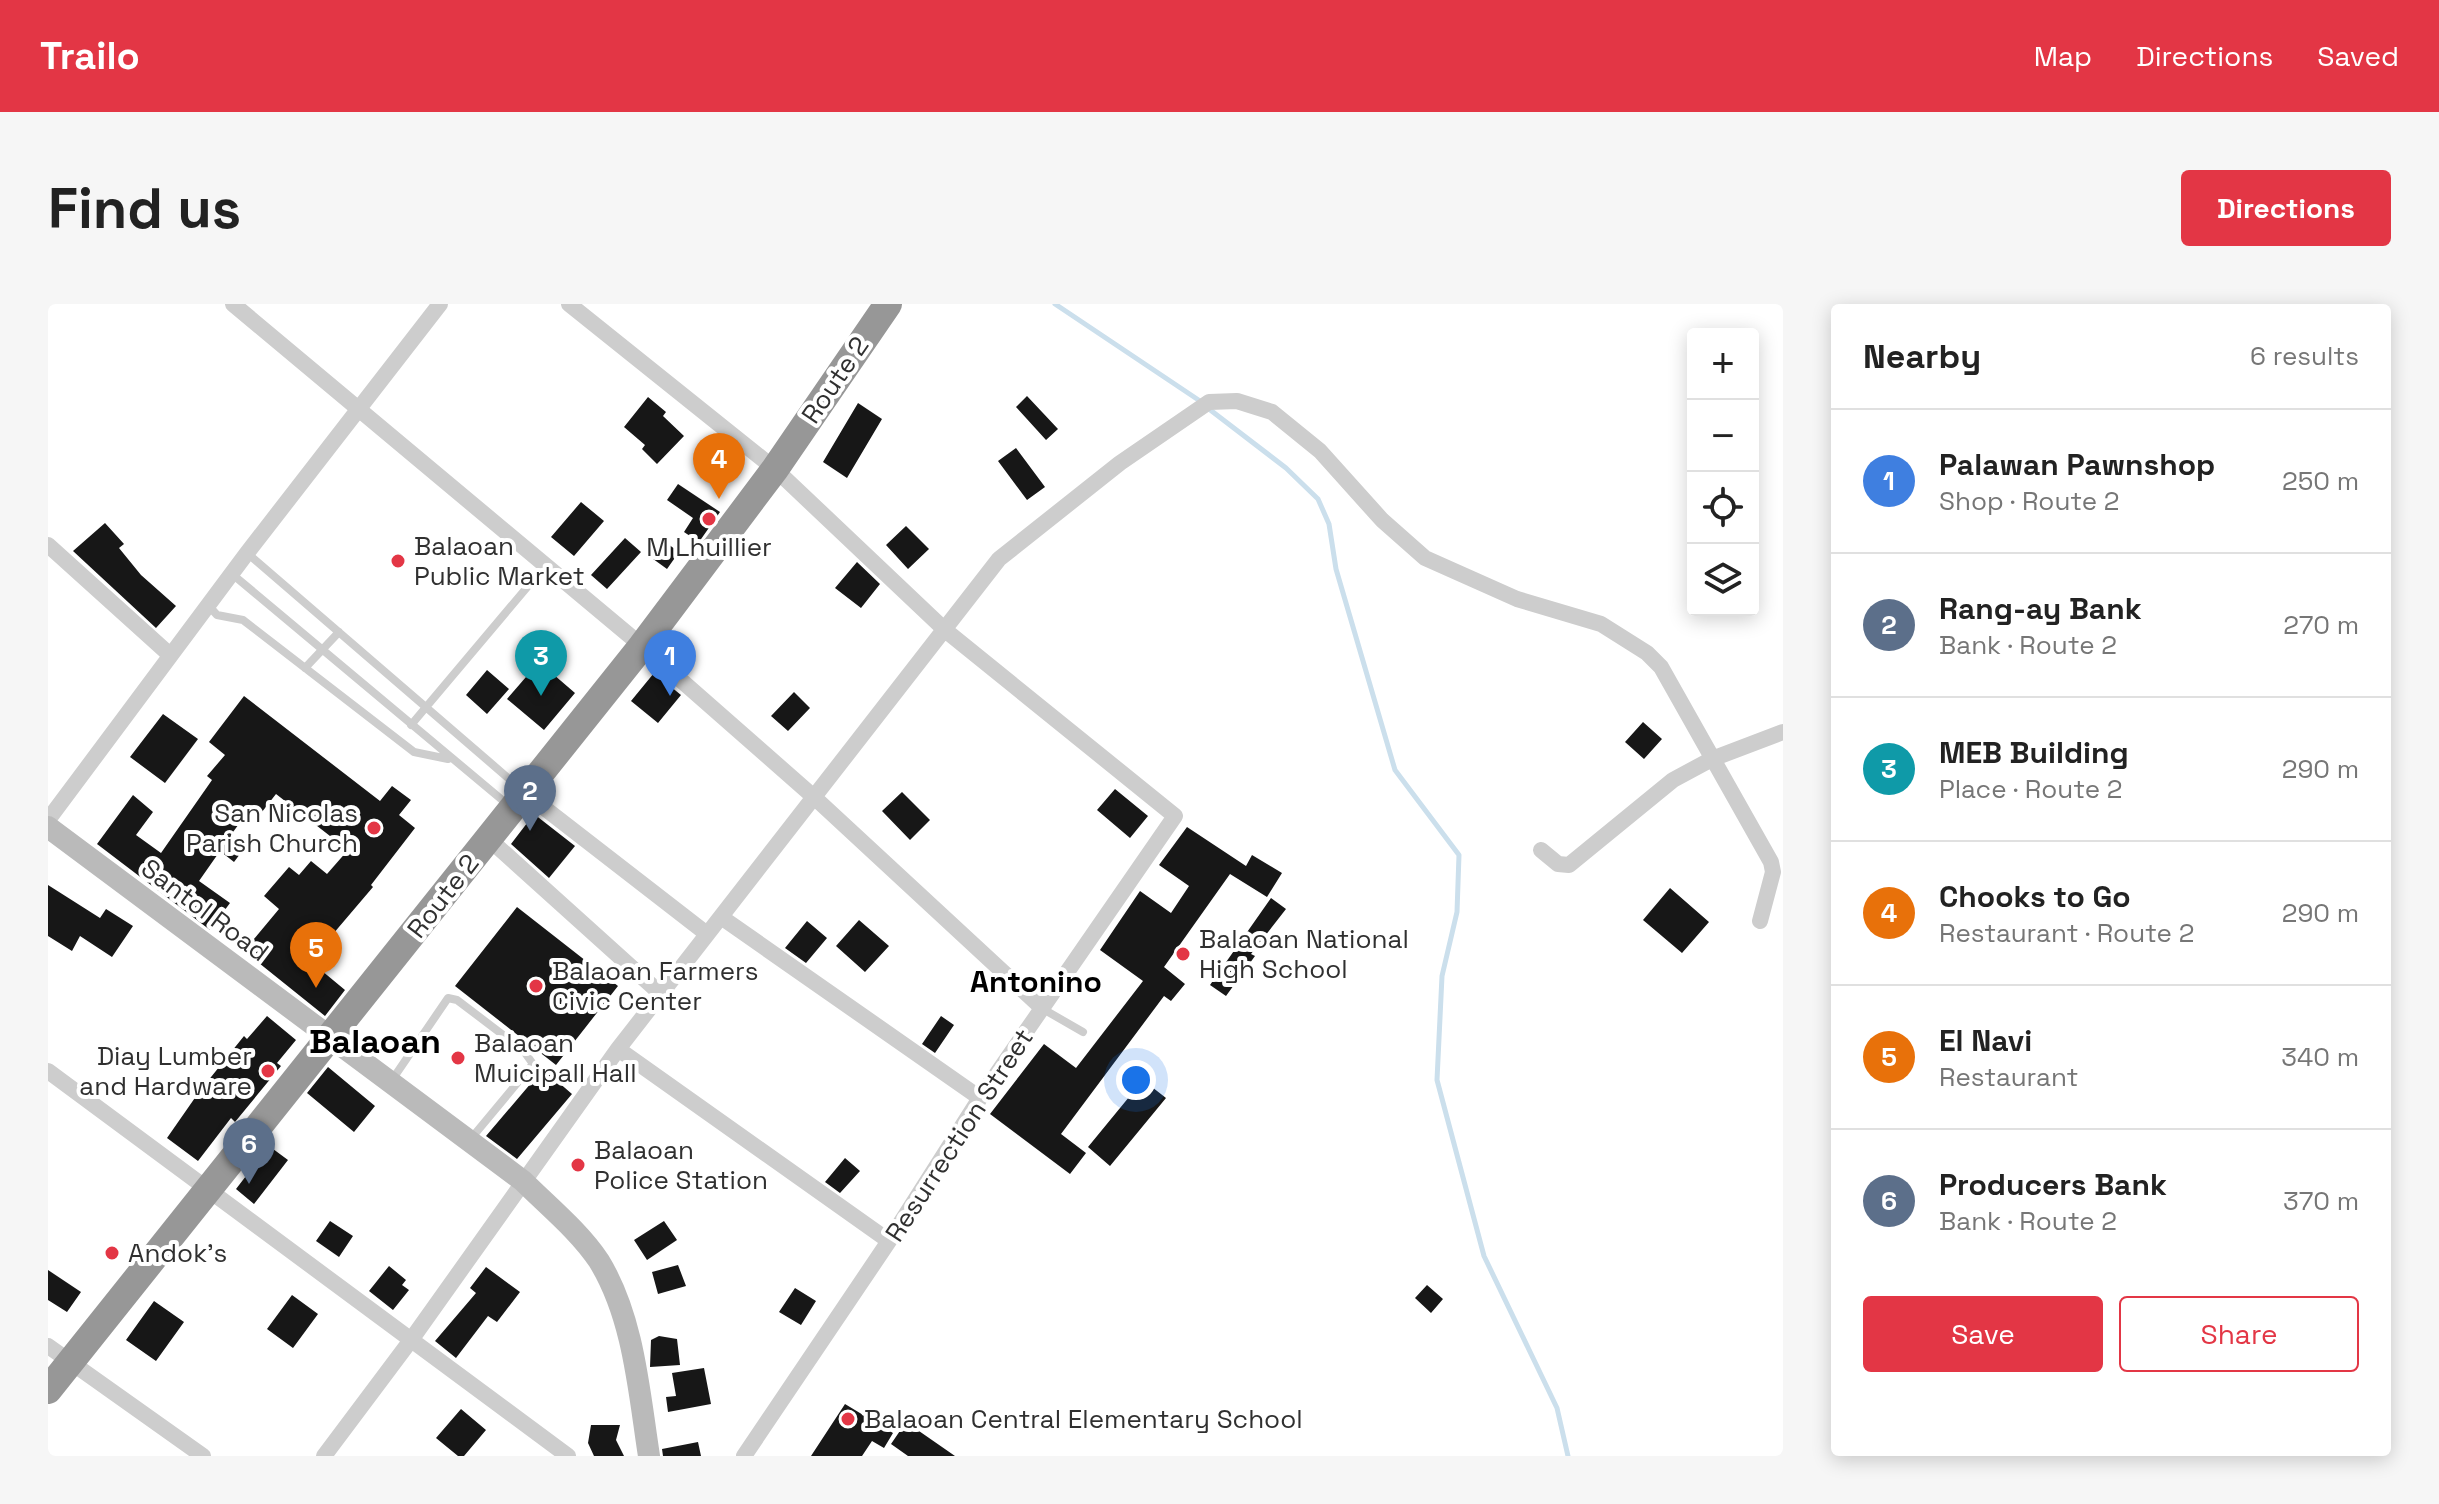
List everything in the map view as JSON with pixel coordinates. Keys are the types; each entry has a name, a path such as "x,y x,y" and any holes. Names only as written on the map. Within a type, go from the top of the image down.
{"highway":[{"name":"Route 2","path":"48,1390 59,1354 210,1188 642,646 775,469 888,304"}],"main road":[{"name":"Santol Road","path":"48,827 523,1181 585,1243 608,1277 630,1346 649,1456"}],"street":[{"path":"233,304 642,646 815,798 1042,1008"},
{"path":"48,820 356,409 440,304"},
{"path":"569,304 775,469 945,630"},
{"path":"324,1456 411,1340 618,1049 999,559 1030,531 1169,427 1209,402 1237,401 1272,412 1320,451 1382,520 1425,558 1517,599 1601,624 1647,653 1661,667 1771,862 1773,872 1760,921"},
{"path":"48,545 170,655"},
{"name":"Resurrection Street","path":"744,1456 889,1241 980,1098 1175,816 945,630"},
{"path":"1541,850 1558,864 1569,865 1653,793 1712,759 1783,732"},
{"path":"519,801 707,934"},
{"path":"489,839 661,994"},
{"path":"721,917 980,1098"},
{"path":"618,1049 889,1241"},
{"path":"48,1071 568,1456"},
{"path":"59,1354 203,1456"}],"lane":[{"path":"247,553 426,707 519,801"},
{"path":"411,725 545,566"},
{"path":"232,574 449,759 519,801"},
{"path":"208,605 217,615 243,620 414,752 449,759"},
{"path":"305,668 339,632"},
{"path":"390,1084 445,1000 457,1000 533,1061 469,1142"},
{"path":"1042,1008 1083,1032"}],"building":[{"path":"1027,396 1058,429 1046,440 1016,407"},
{"path":"648,397 666,412 663,416 684,436 657,464 642,449 645,445 624,427"},
{"path":"858,403 882,419 847,478 823,462"},
{"path":"1016,448 1045,487 1027,500 998,461"},
{"path":"678,484 720,512 699,542 684,532 693,518 667,500"},
{"path":"581,502 604,521 574,556 551,537"},
{"path":"105,523 124,544 119,548 141,575 176,606 156,628 73,551"},
{"path":"906,526 929,549 908,569 886,545"},
{"path":"625,538 641,552 607,589 591,575"},
{"path":"661,539 679,552 667,569 649,556"},
{"path":"857,562 880,584 861,608 835,588"},
{"path":"539,662 575,693 544,730 507,699"},
{"path":"487,670 509,689 487,714 466,695"},
{"path":"654,673 681,695 658,723 631,701"},
{"path":"794,692 810,708 788,731 771,716"},
{"path":"244,696 380,801 392,786 411,800 399,815 415,828 371,885 373,887 310,961 345,990 325,1016 244,951 279,909 264,896 289,867 299,875 311,861 327,874 348,850 276,794 258,817 249,810 228,839 243,850 234,862 220,851 199,881 230,903 210,930 97,844 133,795 153,812 136,835 161,853 212,780 207,776 225,755 209,742"},
{"path":"163,714 198,739 165,783 130,757"},
{"path":"1643,722 1662,739 1644,759 1625,742"},
{"path":"1115,789 1148,816 1130,838 1097,810"},
{"path":"902,792 930,820 910,840 882,811"},
{"path":"534,814 575,846 549,878 511,844"},
{"path":"1187,827 1246,866 1252,855 1282,873 1267,897 1230,874 1164,967 1185,984 1171,1001 1164,996 1061,1134 1086,1153 1070,1174 990,1114 1044,1044 1076,1068 1143,981 1100,950 1140,891 1171,913 1189,886 1159,865"},
{"path":"48,885 100,918 106,909 133,926 112,957 80,936 72,951 48,936"},
{"path":"1670,888 1709,922 1682,953 1643,920"},
{"path":"1271,898 1286,909 1251,954 1255,956 1226,996 1210,985"},
{"name":"Balaoan Farmers Civic Center","path":"517,907 618,986 556,1065 455,986"},
{"path":"859,920 889,946 865,972 836,946"},
{"path":"807,921 827,938 806,963 785,948"},
{"path":"267,1016 296,1040 277,1063 281,1066 235,1122 231,1118 198,1161 167,1138 244,1036 247,1039"},
{"path":"941,1016 954,1025 935,1053 922,1044"},
{"path":"328,1067 375,1106 354,1132 307,1093"},
{"path":"543,1069 572,1094 517,1159 486,1136"},
{"path":"1143,1080 1166,1098 1110,1166 1088,1147"},
{"path":"269,1146 288,1160 254,1204 236,1189"},
{"path":"845,1158 860,1171 840,1193 825,1182"},
{"path":"330,1221 353,1236 339,1257 316,1241"},
{"path":"664,1221 677,1240 647,1260 634,1240"},
{"path":"678,1265 686,1286 658,1294 652,1272"},
{"path":"389,1266 406,1280 402,1285 409,1290 393,1310 369,1291"},
{"path":"486,1267 520,1292 497,1322 488,1316 456,1358 435,1341 476,1293 470,1288"},
{"path":"48,1270 81,1292 67,1312 48,1300"},
{"path":"1427,1285 1443,1299 1431,1313 1415,1298"},
{"path":"795,1288 816,1301 801,1325 779,1312"},
{"path":"292,1295 318,1314 293,1348 267,1329"},
{"path":"154,1301 184,1322 156,1361 126,1340"},
{"path":"659,1336 677,1339 680,1365 650,1367 651,1340"},
{"path":"704,1368 711,1404 668,1412 666,1397 676,1396 672,1373"},
{"path":"845,1404 893,1433 884,1448 872,1441 862,1456 811,1456"},
{"path":"461,1409 486,1430 464,1456 458,1456 436,1438"},
{"path":"906,1422 955,1456 908,1456 891,1444"},
{"path":"591,1425 620,1425 616,1440 624,1456 594,1456 588,1443"},
{"path":"698,1442 701,1456 663,1456 662,1449"}],"waterway":[{"path":"1055,304 1200,401"},
{"path":"1209,409 1286,468 1318,499 1329,524 1336,569 1395,770 1459,855 1457,912 1442,976 1437,1080 1484,1256 1557,1408 1568,1456"}],"place":[{"name":"Chooks to Go","path":"719,499"},
{"name":"M Lhuillier","path":"709,519"},
{"name":"Balaoan Public Market","path":"398,561"},
{"name":"MEB Building","path":"541,696"},
{"name":"Palawan Pawnshop","path":"670,696"},
{"name":"San Nicolas Parish Church","path":"374,828"},
{"name":"Rang-ay Bank","path":"530,831"},
{"name":"Balaoan National High School","path":"1183,954"},
{"name":"Balaoan Farmers Civic Center","path":"536,986"},
{"name":"El Navi","path":"316,988"},
{"name":"Balaoan Muicipall Hall","path":"458,1058"},
{"name":"Diay Lumber and Hardware","path":"268,1071"},
{"name":"Balaoan Police Station","path":"578,1165"},
{"name":"Producers Bank","path":"249,1184"},
{"name":"Andok's","path":"112,1253"},
{"name":"Balaoan Central Elementary School","path":"848,1419"}],"district":[{"name":"Antonino","path":"1036,982"},
{"name":"Balaoan","path":"375,1041"}]}
